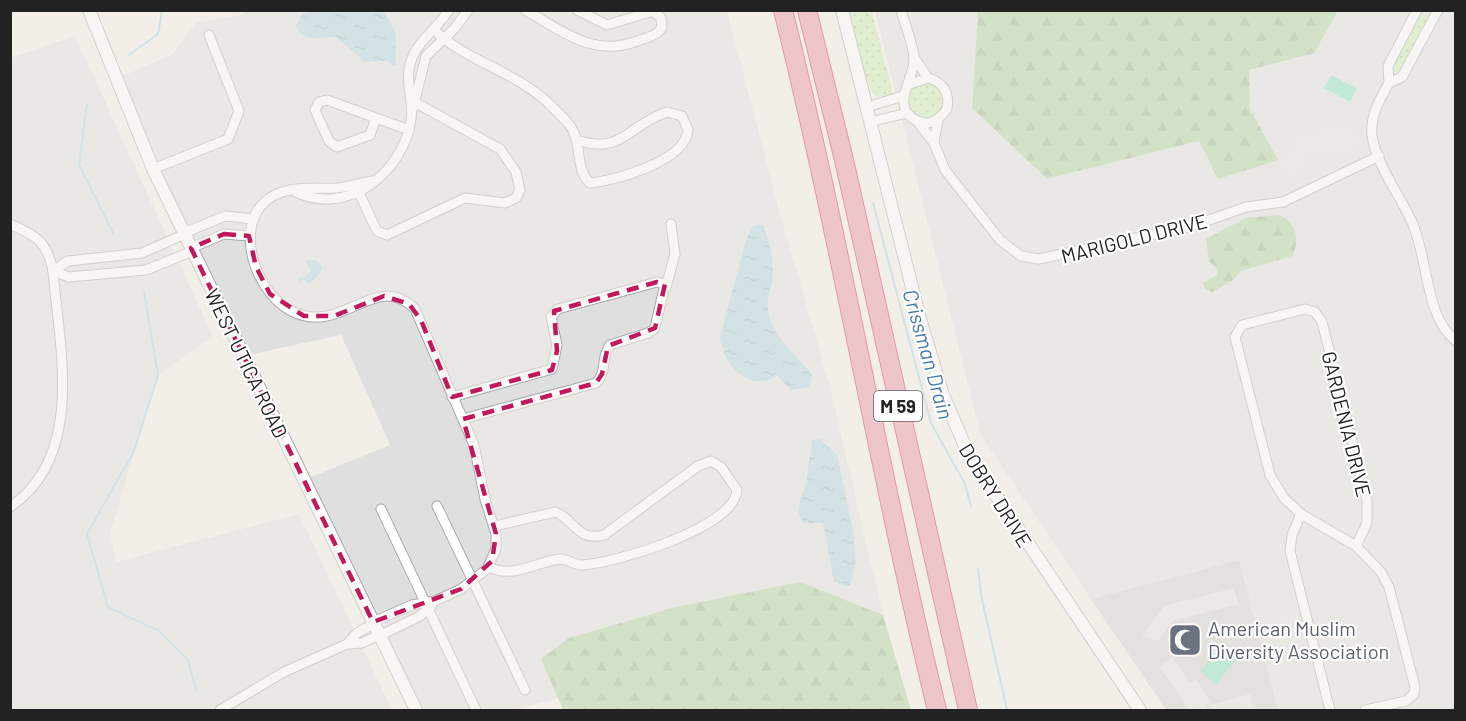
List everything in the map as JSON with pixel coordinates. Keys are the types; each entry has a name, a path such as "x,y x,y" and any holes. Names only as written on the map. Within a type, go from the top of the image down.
{"highway":[{"name":"M 59","path":"783,10 820,161 904,569 937,711"},
{"name":"M 59","path":"807,10 839,140 968,711"}],"street":[{"name":"WEST UTICA ROAD","path":"89,10 153,169 416,711"},
{"path":"414,107 408,79 410,63 417,49 435,31 449,10"},
{"path":"525,10 584,42 606,48 621,47 657,34 662,28 661,18 653,11 607,25 577,10"},
{"name":"DOBRY DRIVE","path":"842,10 930,356 958,435 992,492 1140,711"},
{"path":"901,10 914,57 928,78 940,83 948,95 946,109 938,119 934,143"},
{"path":"1417,10 1388,66 1389,83 1375,110 1372,127 1379,156 1413,224 1440,322 1455,341"},
{"path":"1389,83 1402,77 1438,10"},
{"path":"294,191 322,199 348,197 359,193 379,178 397,156 409,130 426,56 444,39 464,12"},
{"path":"435,31 444,39 537,94 571,127 584,174 592,183 662,161 684,144 688,129 682,116 672,112 661,114 605,146 576,140"},
{"path":"153,169 228,139 239,111 209,35"},
{"path":"867,107 903,96 910,84 914,57"},
{"path":"910,84 928,78"},
{"path":"870,122 907,114 903,96"},
{"path":"376,118 370,135 337,147 329,141 315,110 319,102 327,100 409,130"},
{"path":"359,193 377,231 387,235 465,198 505,203 517,196 520,190 519,177 500,149 414,107"},
{"name":"MARIGOLD DRIVE","path":"907,114 917,121 934,143 945,170 1000,240 1021,256 1039,259 1192,226 1246,207 1283,202 1379,156"},
{"path":"917,121 928,123 938,119"},
{"path":"222,710 284,672 347,644 362,643 376,629 427,606 473,581 489,567 496,549 495,526 485,499 474,445 452,397 422,320 410,304 384,296 369,299 334,316 312,317 292,311 275,299 265,286 254,260 249,236 254,219 274,196 294,191 340,188 373,181"},
{"path":"53,271 68,261 142,253 220,217 254,219"},
{"path":"10,224 33,236 44,245 53,271 63,380 61,419 42,474 28,492 10,507"},
{"path":"463,418 596,382 602,374 610,345 648,333 655,328 675,254 670,224"},
{"path":"53,271 69,277 146,270 224,234 249,236"},
{"path":"452,397 552,369 557,345 551,317 558,309 657,282 662,282 666,287"},
{"name":"GARDENIA DRIVE","path":"1301,514 1284,498 1270,475 1235,342 1236,332 1242,325 1305,309 1315,312 1322,322 1367,501 1367,523 1356,546"},
{"path":"489,567 505,573 561,559 582,565 678,540 729,509 737,490 721,467 713,461 707,462 604,535 585,535 555,512 495,526"},
{"path":"437,506 525,690"},
{"path":"381,509 476,711"},
{"path":"1330,711 1290,551 1292,535 1301,514 1356,546 1381,572 1389,587 1414,682 1412,697 1387,708 1370,709"},
{"path":"376,629 427,606"}],"highlighted area":[{"path":"224,234 249,236 256,267 270,294 304,316 334,316 384,296 409,304 421,320 452,397 552,370 557,351 554,311 657,282 665,284 655,328 608,346 602,374 596,383 463,419 496,534 492,561 461,589 373,622 191,248"}],"shaded area":[{"path":"242,11 727,11 780,214 829,383 883,615 512,710 416,710 304,480 390,445 341,335 244,356 116,79 173,54 196,23 245,14"},
{"path":"875,11 978,11 972,108 1047,179 1199,141 1278,160 1250,109 1249,70 1314,53 1338,11 1455,11 1455,710 1278,710 1239,560 1091,599 980,434"},
{"path":"75,36 213,337 158,375 110,533 116,562 299,514 392,710 11,710 10,58"},
{"path":"1352,124 1358,146 1320,155 1318,148 1308,151 1301,156 1306,163 1292,175 1281,164 1296,151 1291,146 1301,139"},
{"path":"1239,560 1278,710 1166,710 1091,599"},
{"path":"1234,588 1238,604 1173,621 1158,641 1142,636 1164,606"},
{"path":"1172,657 1190,683 1196,679 1211,702 1206,706 1209,710 1190,710 1159,667"},
{"path":"1250,694 1253,710 1212,710 1211,705"}],"green space":[{"path":"978,10 1338,11 1314,53 1249,70 1250,109 1278,160 1218,179 1199,141 1047,179 972,108"},
{"path":"849,11 872,11 893,95 880,99 869,84 860,59"},
{"path":"1419,16 1425,16 1428,21 1400,72 1394,73 1392,68"},
{"path":"1331,75 1357,89 1350,102 1324,88"},
{"path":"925,83 937,88 942,100 937,112 925,117 913,112 908,100 913,88"},
{"path":"1278,215 1284,217 1293,226 1296,245 1292,256 1241,271 1232,281 1212,292 1205,289 1203,283 1217,275 1217,269 1209,261 1206,239 1246,218"},
{"path":"800,582 883,615 911,710 563,710 541,659 569,638 676,607"},
{"path":"1218,648 1235,660 1217,684 1200,672"}],"water":[{"path":"318,10 383,11 395,33 396,65 392,66 388,61 365,62 336,37 312,38 302,35 296,25 302,14"},
{"path":"763,225 772,259 773,276 768,303 769,315 781,340 812,374 809,387 791,390 777,376 756,381 747,379 732,366 722,347 720,337 746,240 752,227"},
{"path":"308,259 318,261 323,269 309,285 303,279 299,282 299,278 307,276 311,270 306,262"},
{"path":"820,439 837,455 853,531 856,562 850,585 845,586 834,582 823,523 803,523 798,511 806,484 812,440"}],"waterway":[{"path":"129,55 158,34 162,10"},
{"path":"87,104 79,165 113,233"},
{"name":"Crissman Drain","path":"873,203 931,423 965,484 971,507"},
{"path":"144,292 158,375 134,451 87,534 108,607 159,631 188,660 196,690"},
{"name":"Crissman Drain","path":"978,569 981,595 1007,710"}],"place":[{"name":"American Muslim Diversity Association","path":"1185,640"}]}
